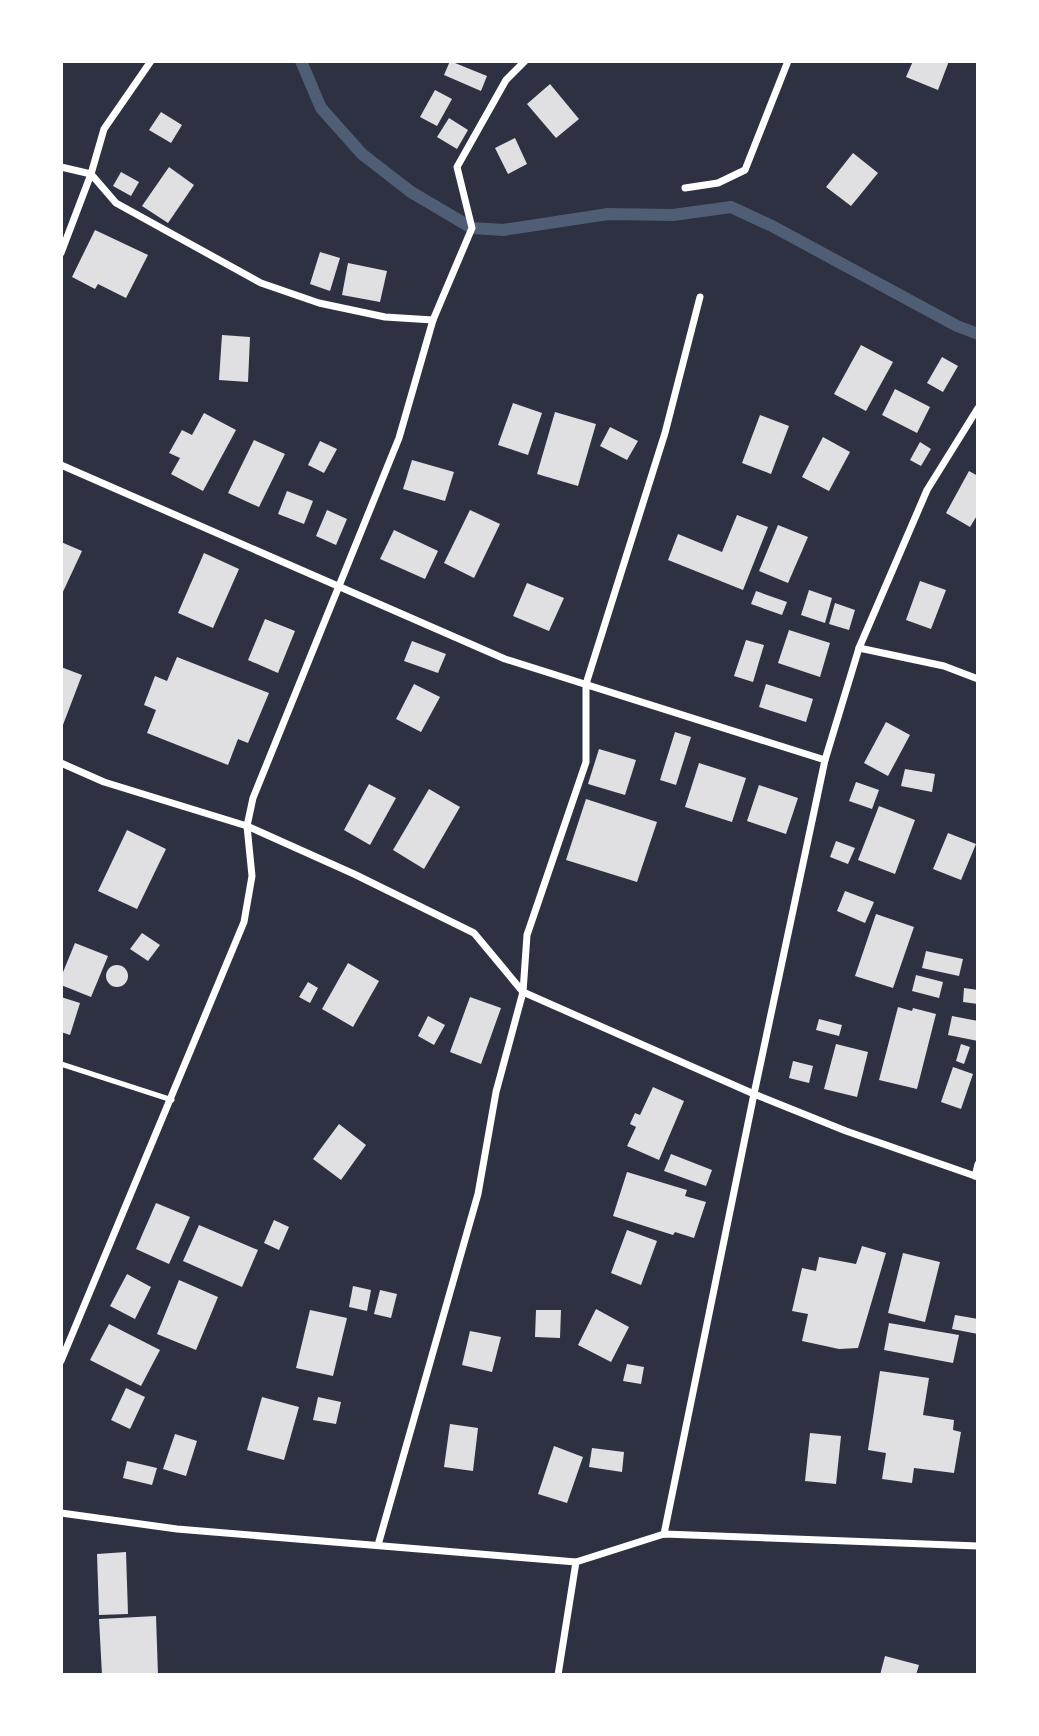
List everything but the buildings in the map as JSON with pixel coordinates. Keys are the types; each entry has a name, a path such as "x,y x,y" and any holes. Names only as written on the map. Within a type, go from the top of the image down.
{"street":[{"path":"61,253 91,174 104,129 151,61"},
{"path":"61,1361 244,922 252,876 247,826 253,798 399,438 433,320 472,228 457,167 506,80 525,61"},
{"path":"685,188 718,183 745,170 788,61"},
{"path":"61,167 91,174 116,203 261,283 319,303 385,317 433,320"},
{"path":"378,1545 478,1194 496,1092 523,992 527,935 586,762 586,684 664,433 700,297"},
{"path":"664,1534 825,760 859,648 927,490 978,408"},
{"path":"61,465 339,584 505,659 825,760"},
{"path":"859,648 944,666 978,679"},
{"path":"61,764 104,782 247,826 354,874 474,933 523,992 754,1094 976,1176 978,1164"},
{"path":"61,1513 177,1529 576,1562 664,1534 978,1546"},
{"path":"558,1675 576,1562"}],"lane":[{"path":"61,1064 172,1100"}],"waterway":[{"path":"301,61 321,108 362,154 411,192 472,228 503,230 608,214 673,215 731,207 772,226 957,326 978,334"}]}
